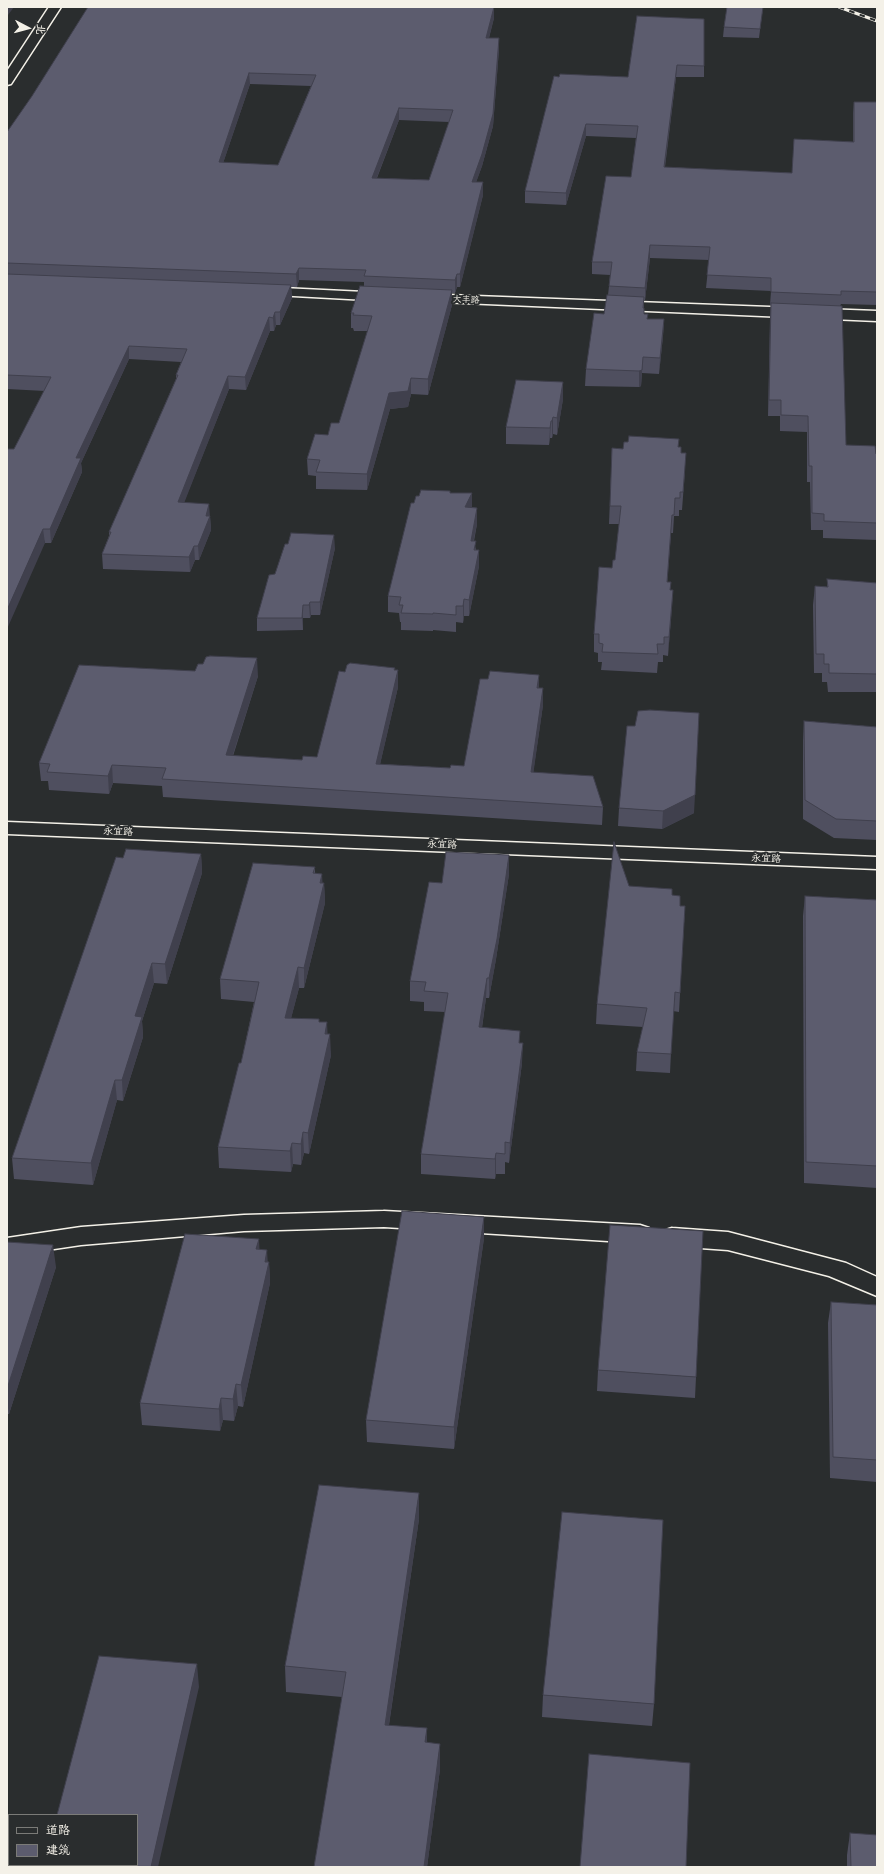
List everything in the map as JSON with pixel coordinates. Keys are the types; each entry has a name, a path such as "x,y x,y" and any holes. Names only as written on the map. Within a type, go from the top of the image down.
{"street":[{"path":"7,81 55,7"},
{"name":"大丰路","path":"251,291 877,316"},
{"name":"永宜路","path":"7,828 877,863"},
{"path":"7,1247 81,1236 244,1222 384,1219 586,1230 728,1241 837,1269 877,1287"}],"building":[{"path":"88,7 494,7 486,38 499,38 493,114 482,154 472,182 483,182 460,274 457,274 455,280 364,276 366,270 299,268 296,274 7,263 7,132 32,96","holes":["249,73 316,75 278,165 219,162","399,108 453,110 429,180 372,178"]},
{"path":"727,7 763,7 760,29 724,27"},
{"path":"637,16 704,19 704,66 677,65 664,167 792,173 794,139 854,142 854,102 877,102 877,292 841,291 841,295 771,292 771,278 707,275 710,247 650,245 645,288 609,286 612,262 592,262 606,176 631,177 638,126 586,124 566,193 525,191 554,76 559,77 560,74 628,77"},
{"path":"7,274 291,285 280,312 275,312 273,318 269,317 245,377 228,376 178,502 209,504 206,516 210,516 198,546 194,546 189,557 102,554 111,532 109,532 178,375 176,375 187,349 129,346 76,458 81,458 50,529 43,529 7,610 7,449 14,449 51,377 7,375"},
{"path":"360,286 452,290 428,379 411,378 408,391 389,393 367,474 316,472 320,460 307,459 315,434 328,435 331,423 339,423 372,316 353,315 354,313 351,313"},
{"path":"607,295 644,297 643,308 644,314 648,314 647,319 664,319 660,358 643,357 642,370 586,369 594,313 604,314"},
{"path":"771,303 842,306 846,445 875,446 877,454 877,523 824,521 824,514 812,513 812,466 809,466 808,416 781,415 781,400 769,400"},
{"path":"516,380 563,382 557,418 553,417 550,428 506,427"},
{"path":"629,436 679,439 678,447 681,447 681,453 686,453 683,492 680,492 680,498 675,498 674,515 672,515 667,582 671,582 670,590 673,590 669,637 664,637 664,644 657,644 658,654 602,652 603,644 599,643 599,634 594,634 599,567 612,568 613,560 615,560 621,506 610,506 612,448 623,449 624,442 628,442"},
{"path":"421,490 450,491 450,493 472,493 465,507 477,508 471,541 476,541 474,550 479,550 469,600 464,599 463,606 456,606 456,615 401,613 403,605 399,605 401,597 388,596 411,503 414,503 416,496 419,496"},
{"path":"291,533 334,535 320,602 310,602 309,605 303,605 302,618 257,618 269,575 275,574 285,544 288,544"},
{"path":"827,579 877,583 877,674 829,673 829,664 824,664 824,654 816,654 815,586 828,587"},
{"path":"206,657 257,658 226,755 302,760 303,756 317,757 339,671 345,672 347,665 350,663 395,668 394,670 398,670 376,764 450,768 451,765 464,766 480,679 488,679 490,671 539,675 537,688 543,688 531,772 593,776 603,807 162,779 166,768 112,765 108,776 47,772 50,764 39,763 79,665 195,671 198,664 203,664"},
{"path":"650,710 699,713 695,795 663,811 619,808 627,726 635,726 638,711"},
{"path":"804,721 877,727 877,821 836,819 805,800"},
{"path":"614,842 629,886 672,889 672,895 680,896 680,906 685,906 680,993 675,992 671,1054 637,1052 647,1008 597,1004"},
{"path":"126,849 201,854 165,964 152,963 135,1016 142,1017 122,1080 115,1080 91,1163 12,1158 116,857 123,858"},
{"path":"446,852 509,855 497,939 489,978 487,978 479,1027 520,1031 519,1043 523,1043 510,1143 505,1142 505,1154 496,1153 495,1159 421,1154 448,993 424,991 426,982 410,981 429,882 442,883"},
{"path":"253,863 315,867 313,873 322,874 320,883 324,883 304,968 298,967 285,1018 319,1019 319,1022 327,1022 325,1034 330,1034 308,1133 303,1132 301,1144 292,1143 290,1151 218,1147 239,1063 241,1063 259,982 220,979"},
{"path":"805,896 877,900 877,1166 806,1162"},
{"path":"402,1211 484,1217 454,1427 366,1420"},
{"path":"610,1225 703,1231 696,1377 598,1370"},
{"path":"185,1234 259,1239 256,1249 267,1250 265,1262 269,1262 241,1385 236,1384 233,1399 221,1398 219,1409 140,1403"},
{"path":"7,1242 53,1245 7,1389"},
{"path":"831,1302 877,1305 877,1460 833,1457"},
{"path":"319,1485 419,1493 385,1725 427,1728 425,1742 440,1744 424,1867 314,1867 346,1672 285,1666"},
{"path":"562,1512 663,1520 654,1704 543,1695"},
{"path":"99,1656 197,1664 151,1867 43,1867 138,1866 138,1814 57,1814"},
{"path":"589,1754 690,1763 686,1867 580,1867"},
{"path":"850,1833 877,1835 877,1867 851,1867"}],"railway":[{"path":"839,7 877,21"}]}
